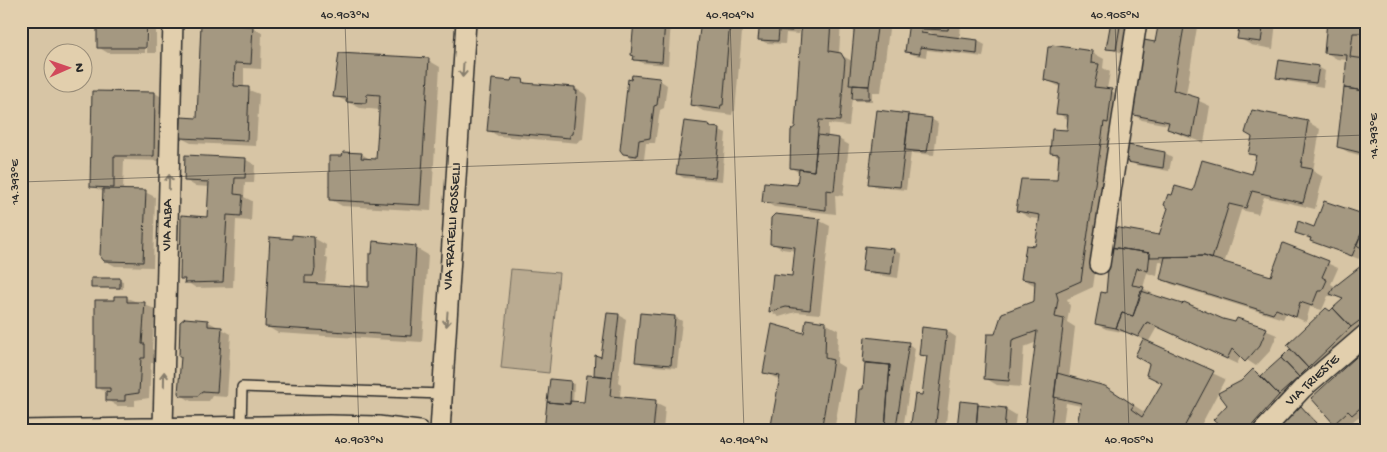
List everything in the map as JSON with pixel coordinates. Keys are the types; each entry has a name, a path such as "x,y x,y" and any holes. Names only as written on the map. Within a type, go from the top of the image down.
{"street":[{"name":"VIA ALBA","path":"163,428 173,21"},
{"name":"VIA FRATELLI ROSSELLI","path":"440,431 466,21"},
{"path":"1100,264 1137,21"},
{"name":"VIA TRIESTE","path":"1263,431 1302,389 1366,334"},
{"path":"21,430 378,426 419,431"}],"lane":[{"path":"241,427 242,387 442,394"}],"shaded area":[{"path":"511,269 559,273 549,373 501,368"}],"building":[{"path":"97,21 147,21 146,48 97,48"},
{"path":"634,21 665,21 662,62 633,60 634,56 631,55"},
{"path":"701,21 730,21 723,105 721,105 720,109 690,105"},
{"path":"760,21 779,23 779,21 793,21 792,31 779,30 778,41 758,40"},
{"path":"804,21 831,21 829,51 841,53 845,60 840,121 819,120 814,171 790,168 791,130 795,127 801,32"},
{"path":"855,21 878,21 869,86 849,85"},
{"path":"909,21 923,21 921,33 978,40 977,54 920,47 920,54 905,52"},
{"path":"923,21 949,21 948,30 922,29"},
{"path":"1111,21 1121,21 1116,50 1106,49"},
{"path":"1159,21 1185,21 1173,90 1199,98 1192,137 1167,129 1169,122 1129,114 1133,102 1144,40 1155,42"},
{"path":"1240,21 1264,21 1261,42 1237,39"},
{"path":"1327,21 1363,21 1361,33 1353,33 1350,57 1366,59 1366,91 1344,88 1347,55 1324,53"},
{"path":"201,24 253,26 251,64 235,63 234,86 249,87 247,141 180,138 181,117 197,118"},
{"path":"1052,45 1092,51 1091,63 1099,64 1094,87 1112,89 1108,123 1104,122 1081,281 1056,292 1058,299 1055,317 1064,319 1050,431 1024,431 1037,331 1012,340 1009,381 984,379 987,334 995,334 1002,313 1034,301 1035,281 1021,279 1026,245 1035,246 1040,215 1016,211 1021,179 1057,180 1059,154 1050,153 1052,129 1067,130 1068,115 1056,114 1060,84 1044,80 1048,47"},
{"path":"339,53 429,58 420,205 329,200 329,156 342,156 343,152 362,153 361,158 376,159 380,95 367,94 366,103 346,102 347,98 333,97"},
{"path":"1279,60 1319,66 1316,83 1276,78"},
{"path":"632,75 659,78 660,80 650,138 639,140 637,156 623,154 620,150 628,79 631,80"},
{"path":"512,78 523,79 524,83 575,87 575,91 577,91 573,134 570,135 570,138 487,131 492,79 511,81"},
{"path":"853,85 869,86 869,99 852,99"},
{"path":"1344,88 1366,91 1363,130 1366,131 1366,154 1337,147"},
{"path":"92,91 155,92 154,156 114,156 114,188 90,187"},
{"path":"877,110 909,114 900,187 868,184"},
{"path":"1252,110 1308,121 1301,167 1312,169 1303,203 1252,191 1246,208 1229,204 1212,259 1204,256 1150,257 1150,253 1110,247 1114,227 1159,235 1168,208 1164,205 1168,194 1172,195 1175,186 1193,191 1202,160 1252,174 1256,155 1248,154 1252,137 1245,133"},
{"path":"909,115 932,118 927,152 905,150"},
{"path":"684,121 709,124 710,127 720,128 715,178 676,174"},
{"path":"818,135 839,138 834,191 826,190 826,210 762,202 764,182 797,185 799,169 814,171"},
{"path":"1128,145 1165,152 1163,168 1127,162"},
{"path":"185,155 246,158 245,178 235,178 234,194 243,195 241,216 227,215 223,282 184,283 185,279 180,279 181,215 207,217 209,182 184,181"},
{"path":"103,189 146,190 143,262 104,261 100,256"},
{"path":"1324,201 1366,215 1366,223 1352,256 1310,241 1311,238 1295,233 1298,221 1314,227"},
{"path":"775,214 820,219 810,310 786,307 769,312 773,274 792,276 795,247 770,244 771,218"},
{"path":"1366,223 1366,250 1356,245"},
{"path":"292,235 314,237 315,269 313,276 305,276 305,283 369,287 369,254 372,254 373,241 416,246 411,336 265,327 270,237 292,239"},
{"path":"1283,243 1329,261 1322,277 1327,280 1322,291 1318,291 1312,306 1300,302 1296,317 1276,309 1273,314 1160,279 1165,257 1204,256 1271,276"},
{"path":"865,246 894,249 891,274 862,271"},
{"path":"1110,247 1150,253 1148,271 1137,268 1132,285 1144,287 1133,316 1122,313 1116,328 1095,324 1101,292 1106,293"},
{"path":"1366,262 1366,316 1351,327 1333,308 1343,299 1330,294 1334,287"},
{"path":"91,278 120,278 120,288 91,288"},
{"path":"1141,291 1182,304 1184,302 1223,319 1235,322 1237,318 1267,328 1260,345 1245,362 1232,349 1227,359 1147,322 1138,337 1116,328 1122,313 1133,316"},
{"path":"114,296 127,296 127,302 145,302 142,344 145,344 145,358 141,358 139,393 125,395 125,401 106,401 106,391 110,392 110,388 95,388 95,300 114,300"},
{"path":"1326,308 1330,311 1333,308 1351,327 1308,368 1287,345"},
{"path":"607,313 619,314 612,377 594,375 595,355 601,357"},
{"path":"640,313 675,316 671,365 635,362"},
{"path":"185,318 208,320 208,326 222,327 217,392 202,391 198,396 180,396 178,393 181,357 179,357 180,322"},
{"path":"806,319 826,322 825,358 833,360 821,431 770,431 780,376 763,373 772,324 804,333"},
{"path":"922,327 947,330 935,431 910,431 915,394 922,395 927,356 919,355"},
{"path":"865,337 909,342 896,427 885,427 890,365 863,362"},
{"path":"1143,339 1214,371 1182,431 1108,431 1103,427 1102,431 1076,431 1081,403 1054,397 1057,373 1105,386 1134,405 1131,409 1142,417 1162,383 1146,375 1149,364 1135,356"},
{"path":"1366,348 1366,403 1352,415 1348,411 1334,424 1311,398"},
{"path":"1290,349 1308,368 1299,377 1281,358"},
{"path":"1281,358 1299,377 1279,395 1261,376"},
{"path":"865,363 890,365 885,431 857,431 860,389 863,389"},
{"path":"1253,369 1279,395 1247,431 1225,431 1213,420 1227,405 1218,393 1241,381"},
{"path":"587,375 612,377 610,396 656,400 653,431 544,431 547,402 570,404 570,401 584,402"},
{"path":"550,379 571,381 570,404 547,402"},
{"path":"960,401 978,403 976,428 957,428"},
{"path":"978,405 1006,408 1004,431 976,431"},
{"path":"1301,406 1323,431 1272,431"}]}
